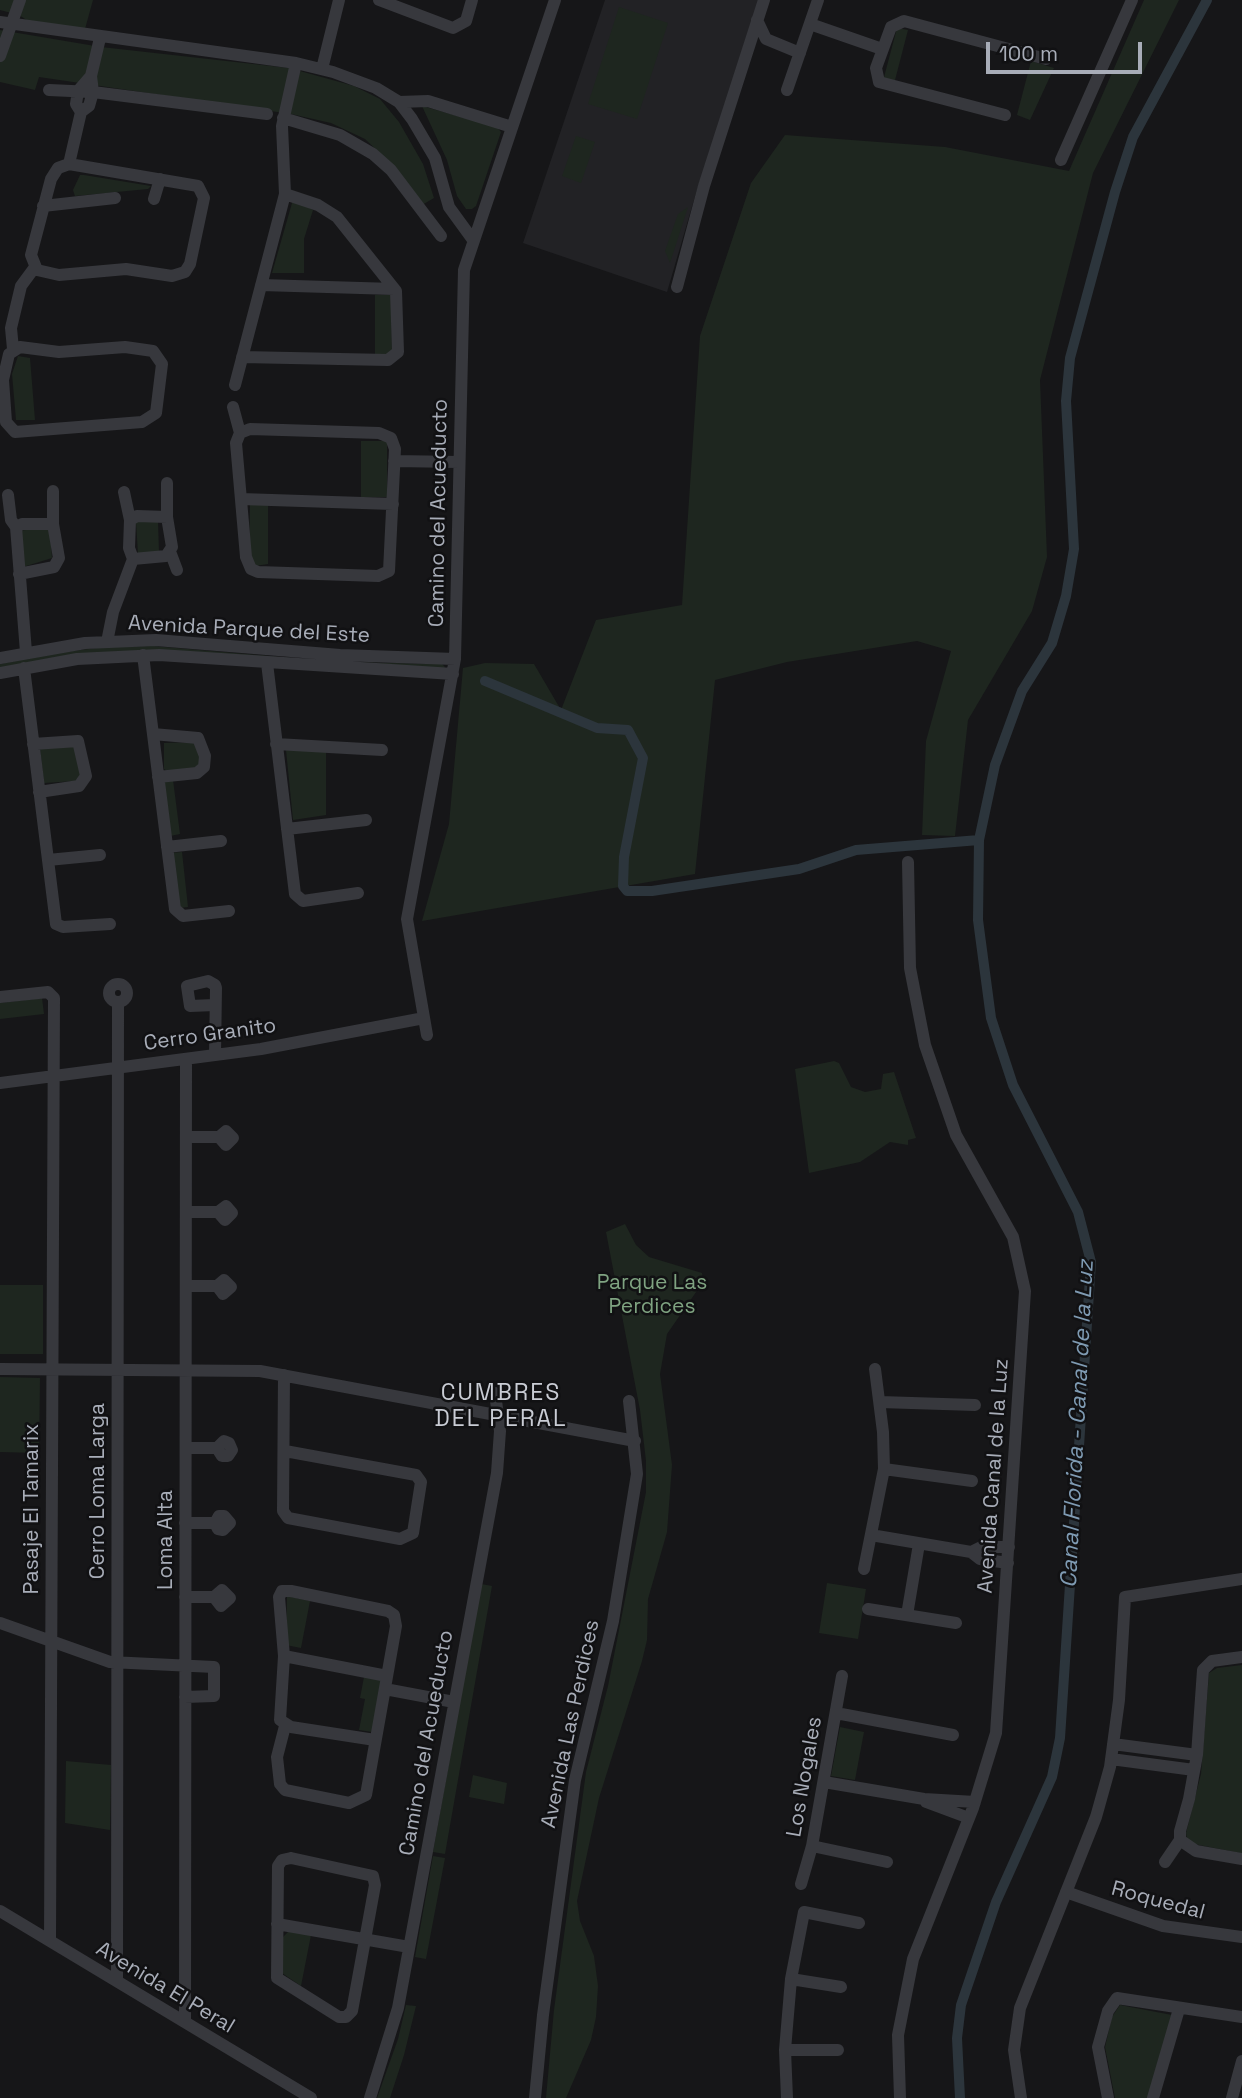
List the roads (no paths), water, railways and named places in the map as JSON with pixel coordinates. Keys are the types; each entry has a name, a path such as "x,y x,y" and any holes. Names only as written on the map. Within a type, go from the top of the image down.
{"street":[{"path":"0,56 6,24 20,0"},
{"path":"322,69 339,0"},
{"path":"379,0 453,27 466,21 472,0"},
{"name":"Camino del Acueducto","path":"427,1035 408,939 408,904 455,659 463,282 473,240 555,0"},
{"path":"677,287 704,186 764,0"},
{"path":"788,90 818,0"},
{"path":"1061,160 1132,0"},
{"path":"758,17 760,33 772,43 800,53"},
{"path":"1005,115 883,85 875,72 891,27 904,22 1046,59"},
{"path":"6,24 296,63 376,88 399,102 435,158 446,200 458,223 473,240"},
{"path":"810,24 882,50"},
{"path":"80,113 89,106 93,92 91,76 100,37"},
{"path":"746,52 756,44 772,43"},
{"path":"235,385 285,194 283,118 296,63"},
{"path":"69,164 80,113 76,104 78,91 91,76"},
{"path":"49,90 93,92 267,114"},
{"path":"399,102 428,101 513,127"},
{"path":"283,118 329,131 362,146 391,170 441,236"},
{"path":"69,164 194,184 201,190 204,198 190,264 181,274 172,276 127,270 58,275 44,274 34,267 31,255 52,175 58,168 69,164"},
{"path":"154,199 160,180"},
{"path":"242,357 391,359 398,348 398,297 394,289 337,217 318,205 285,194"},
{"path":"43,206 116,198"},
{"path":"422,211 446,200"},
{"path":"13,349 72,352 135,347 157,354 162,368 153,417 142,422 36,432 19,433 11,429 5,418 1,380 7,358 13,349 10,327 23,281 34,267"},
{"path":"261,285 394,289"},
{"path":"233,407 240,433 236,443 246,562 258,572 384,575 391,565 393,441 384,433 250,429 240,433"},
{"path":"394,461 459,462"},
{"path":"167,483 171,554 177,570"},
{"path":"19,574 30,569 51,568 58,564 53,524 53,491"},
{"path":"107,642 113,612 133,559 128,545 130,520 126,512 124,492"},
{"path":"8,495 11,520 16,527 26,652"},
{"path":"241,499 393,504"},
{"path":"130,520 137,516 167,517"},
{"path":"16,527 53,524"},
{"path":"133,559 171,554"},
{"name":"Avenida Parque del Este","path":"0,658 107,642 183,641 340,655 455,659"},
{"path":"143,655 174,906 178,914 229,911"},
{"name":"Avenida Parque del Este","path":"0,673 77,659 143,655 453,674"},
{"path":"267,663 286,829 298,898 306,901 358,893"},
{"path":"24,668 58,926 110,924"},
{"path":"153,734 198,738 205,756 204,767 197,773 158,777"},
{"path":"33,744 78,741 86,776 79,786 39,792"},
{"path":"276,744 382,750"},
{"path":"286,829 366,820"},
{"path":"167,847 221,841"},
{"path":"48,860 100,855"},
{"name":"Avenida Canal de la Luz","path":"900,2098 898,2035 913,1959 975,1802 996,1733 1024,1304 1023,1277 1008,1225 956,1135 925,1045 910,968 908,862"},
{"name":"Pasaje El Tamarix","path":"0,997 48,992 53,996 50,1941"},
{"name":"Cerro Loma Larga","path":"117,1981 118,1002"},
{"path":"215,1004 215,1055"},
{"name":"Cerro Granito","path":"0,1083 215,1055 424,1018"},
{"name":"Loma Alta","path":"185,2022 186,1059"},
{"path":"186,1137 219,1138"},
{"path":"186,1212 218,1212"},
{"path":"186,1286 217,1286"},
{"path":"0,1369 251,1370 635,1441"},
{"path":"864,1569 884,1469 875,1369"},
{"path":"284,1376 284,1511 288,1518 400,1539 413,1533 421,1482 416,1475 285,1451"},
{"name":"Camino del Acueducto","path":"370,2098 394,2026 497,1473 499,1415 495,1393"},
{"name":"Avenida Las Perdices","path":"535,2098 543,2015 575,1780 613,1621 637,1474 629,1401"},
{"path":"880,1402 975,1405"},
{"path":"186,1448 217,1448"},
{"path":"884,1469 972,1481"},
{"path":"186,1523 215,1523 216,1518 224,1516 230,1523"},
{"path":"871,1535 971,1552 980,1559 1008,1563"},
{"path":"907,1615 919,1544"},
{"path":"971,1552 981,1547 1009,1547"},
{"path":"1021,2098 1014,2050 1018,2014 1100,1805 1114,1744 1125,1597 1242,1579"},
{"path":"285,1726 277,1757 280,1784 285,1790 349,1803 366,1796 396,1626 394,1615 388,1611 290,1591 282,1591 279,1597 284,1656 280,1720 285,1726 375,1740"},
{"path":"186,1597 214,1597"},
{"path":"868,1609 956,1623"},
{"path":"0,1623 117,1664 212,1665 216,1672 214,1696 185,1697"},
{"path":"284,1656 454,1702"},
{"path":"1165,1862 1180,1840 1197,1755 1202,1674 1207,1665 1242,1657"},
{"name":"Los Nogales","path":"802,1884 812,1846 842,1676"},
{"path":"836,1713 953,1735"},
{"path":"1114,1744 1197,1755"},
{"path":"1111,1759 1194,1770"},
{"path":"824,1782 924,1799 975,1802"},
{"path":"924,1799 969,1818"},
{"path":"1180,1840 1196,1851 1242,1859"},
{"path":"812,1846 887,1862"},
{"path":"291,1858 373,1876 375,1885 352,2011 346,2017 339,2017 277,1978 277,1924 278,1867 282,1860 291,1858"},
{"name":"Roquedal","path":"1066,1892 1163,1926 1242,1937"},
{"name":"Avenida El Peral","path":"0,1911 311,2098"},
{"path":"787,2098 785,2050 790,1979 804,1912 859,1923"},
{"path":"277,1924 409,1947"},
{"path":"790,1979 841,1987"},
{"path":"1108,2098 1098,2047 1108,2011 1117,1998 1242,2017"},
{"path":"1153,2098 1179,2009"},
{"path":"785,2050 838,2050"},
{"path":"1231,2098 1242,2061"}],"waterway":[{"name":"Canal Florida - Canal de la Luz","path":"960,2098 957,2038 961,2005 996,1902 1052,1777 1060,1738 1091,1262 1078,1212 1013,1085 991,1018 978,920 979,840 995,765 1022,691 1052,643 1066,596 1074,549 1066,401 1070,358 1115,192 1133,137 1207,0"},
{"path":"485,681 597,728 628,730 643,758 624,857 623,886 627,891 652,891 799,869 856,850 979,840"}],"district":[{"name":"CUMBRES DEL PERAL","path":"501,1407"}],"park label":[{"name":"Parque Las Perdices","path":"652,1295"}]}
